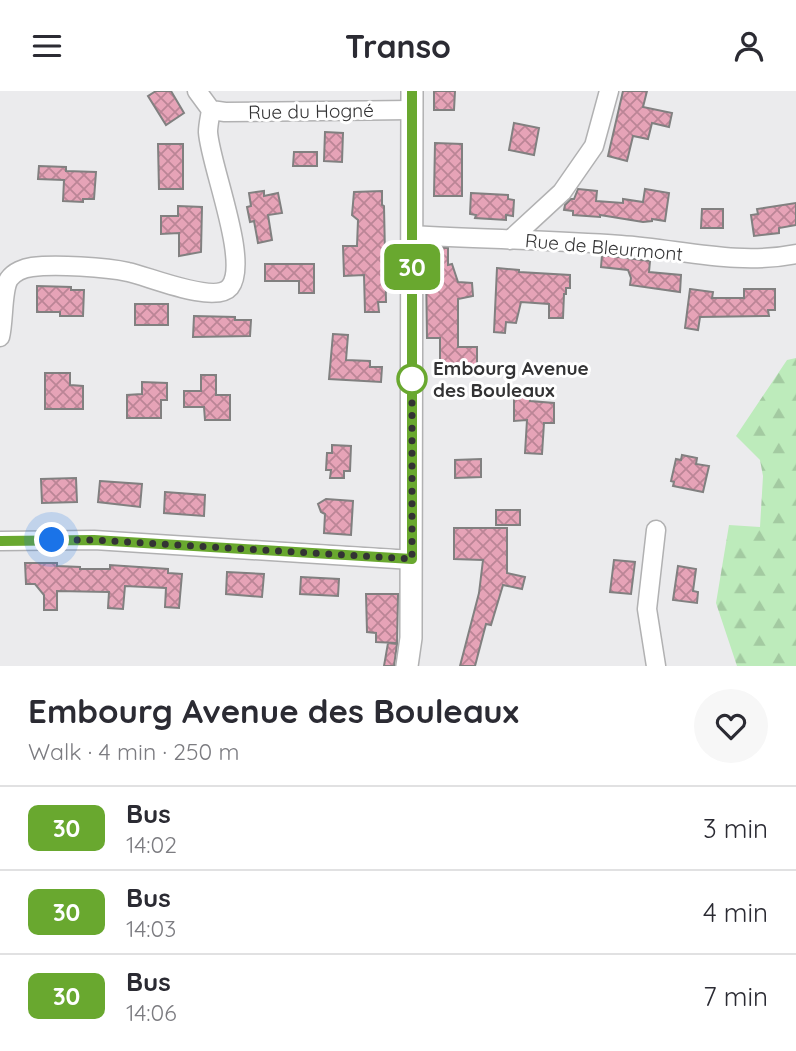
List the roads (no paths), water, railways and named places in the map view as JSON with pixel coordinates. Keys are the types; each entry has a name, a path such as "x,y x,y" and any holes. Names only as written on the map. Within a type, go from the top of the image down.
{"street":[{"path":"0,337 8,280 17,272 31,267 126,271 204,293 220,294 230,287 236,272 234,249 208,132 211,110 197,91"},
{"path":"510,240 562,192 594,146 609,91"},
{"path":"407,666 411,638 412,559 412,100"},
{"name":"Rue du Hogné","path":"211,110 412,100"},
{"name":"Rue de Bleurmont","path":"412,235 623,245 732,259 779,258 796,254"},
{"path":"656,530 648,609 656,666"},
{"path":"0,541 94,540 412,559"}],"place":[{"name":"Embourg Avenue des Bouleaux","path":"412,379"}]}
